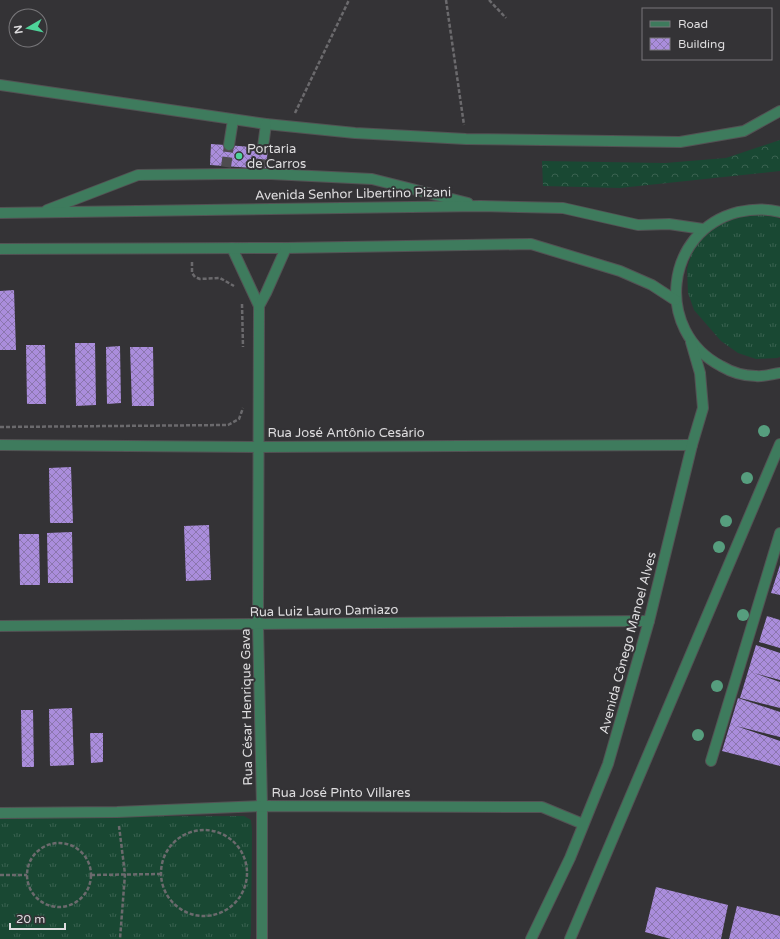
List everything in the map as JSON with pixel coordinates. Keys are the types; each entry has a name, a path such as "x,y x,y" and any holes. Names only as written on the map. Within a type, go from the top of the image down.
{"street":[{"path":"0,85 266,124 355,133 466,139 680,142 744,131 780,111"},
{"path":"229,145 233,120"},
{"path":"263,147 266,124"},
{"path":"39,212 138,175 225,170 372,179 481,206"},
{"name":"Avenida Senhor Libertino Pizani","path":"0,213 481,206 563,208 638,225 669,224 703,229"},
{"path":"780,212 752,209 726,215 703,229 687,250 677,274 676,300 680,322 691,342 709,360 731,372 756,376 780,374"},
{"path":"0,249 286,248 531,244 620,271 652,285 676,300"},
{"name":"Rua César Henrique Gava","path":"232,248 259,306 258,625 262,806 262,939"},
{"name":"Rua César Henrique Gava","path":"259,306 266,294 286,248"},
{"name":"Avenida Cônego Manoel Alves","path":"531,939 570,858 608,764 649,621 692,445 703,408 700,373 691,342"},
{"path":"570,939 780,444"},
{"name":"Rua José Antônio Cesário","path":"0,445 259,447 692,445"},
{"path":"711,761 780,534"},
{"name":"Rua Luiz Lauro Damiazo","path":"0,626 649,621"},
{"name":"Rua José Pinto Villares","path":"0,813 117,812 262,806 542,807 583,824"}],"path":[{"path":"289,126 349,0"},
{"path":"446,0 466,139"},
{"path":"489,0 506,18"},
{"path":"191,248 192,273 195,277 200,279 220,278 236,287"},
{"path":"242,303 243,350"},
{"path":"0,427 228,425 239,419 244,405"},
{"path":"117,812 125,874 120,939"},
{"path":"204,829 220,832 234,841 244,856 248,872 245,889 236,903 222,913 205,917 188,914 174,904 164,890 161,874 164,857 173,842 187,833 204,829"},
{"path":"59,843 71,845 82,852 88,862 91,875 89,887 82,897 72,904 60,907 47,905 37,898 30,888 27,875 29,863 36,852 47,845 59,843"},
{"path":"91,875 161,874"},
{"path":"0,875 27,875"}],"green space":[{"path":"780,140 780,171 620,188 543,186 542,161 665,163 726,158"},
{"path":"751,214 775,216 780,219 780,357 777,358 756,359 738,353 721,341 694,310 688,293 687,269 694,246 708,231 729,219"},
{"path":"244,816 251,820 252,831 250,939 0,939 0,817"}],"building":[{"name":"Portaria de Carros","path":"211,144 268,148 266,169 210,165"},
{"path":"14,290 16,350 0,350 0,291"},
{"path":"75,343 95,343 96,405 76,406"},
{"path":"26,345 45,345 46,404 27,404"},
{"path":"120,346 121,403 107,404 106,347"},
{"path":"130,347 153,347 154,406 132,406"},
{"path":"71,467 73,523 50,523 49,468"},
{"path":"209,525 211,580 186,581 184,526"},
{"path":"72,532 73,583 48,583 47,533"},
{"path":"19,534 39,534 40,585 20,585"},
{"path":"780,565 780,595 771,593"},
{"path":"767,616 780,620 780,648 759,642"},
{"path":"756,645 780,653 780,680 754,673 780,682 780,708 740,698"},
{"path":"738,698 780,712 780,737 736,726 780,741 780,766 722,751"},
{"path":"72,708 74,765 50,766 49,709"},
{"path":"21,710 33,710 34,767 22,767"},
{"path":"90,733 103,733 103,762 91,763"},
{"path":"656,887 728,905 721,939 671,939 645,932"},
{"path":"737,906 780,916 780,939 729,939"}],"tunnel":[{"path":"226,167 229,145"},
{"path":"260,169 263,147"}],"place":[{"name":"Portaria de Carros","path":"239,156"}]}
